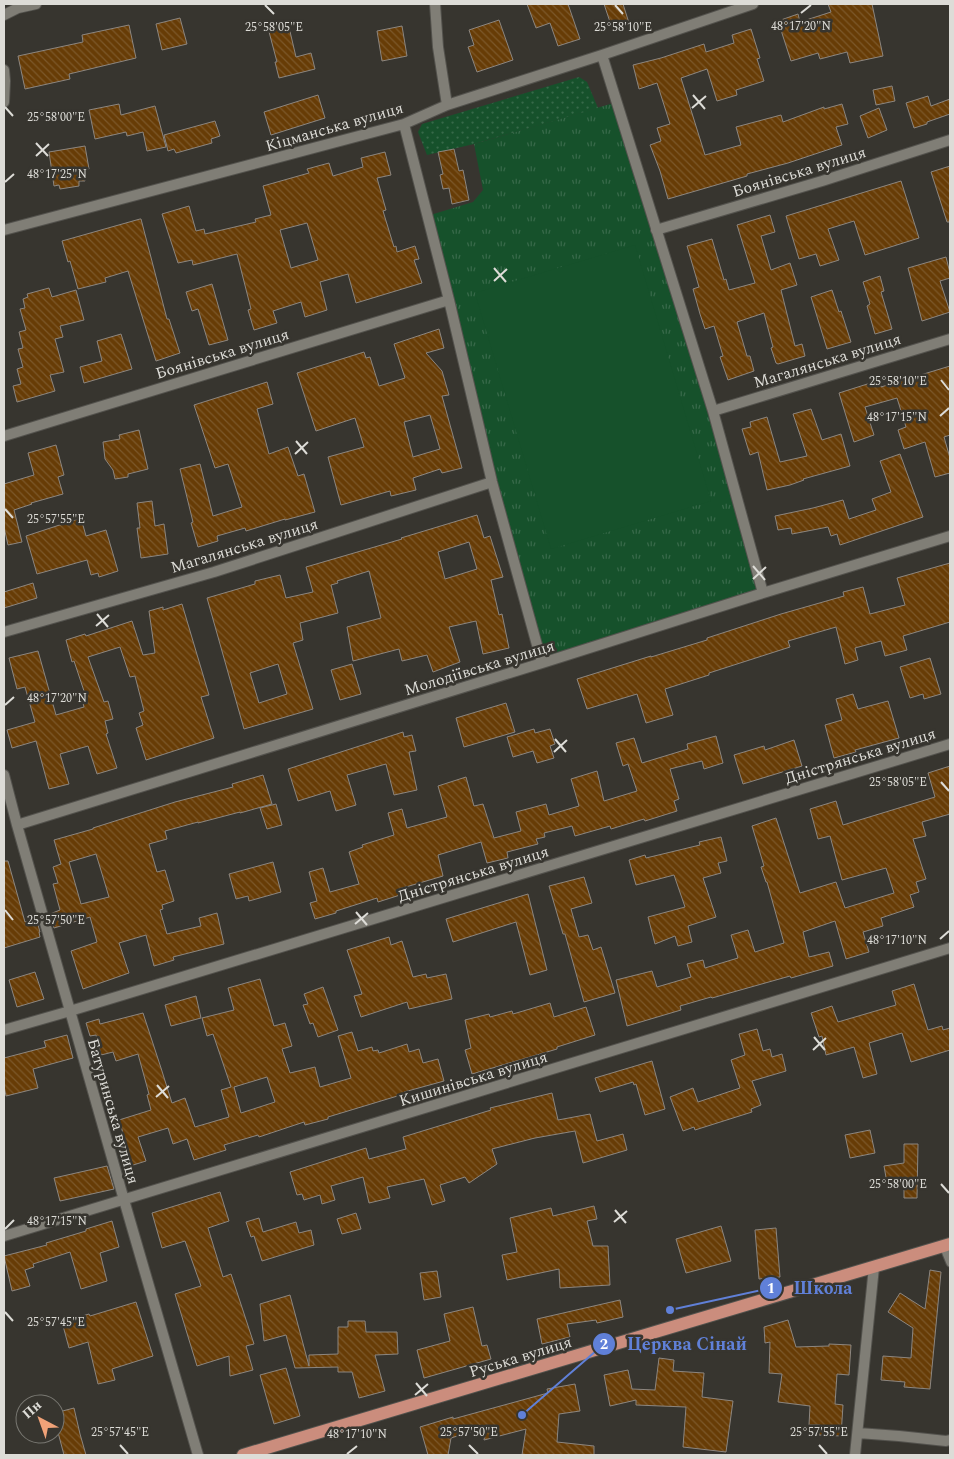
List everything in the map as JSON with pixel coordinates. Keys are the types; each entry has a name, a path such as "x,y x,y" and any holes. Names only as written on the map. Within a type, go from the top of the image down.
{"main road":[{"name":"Руська вулиця","path":"243,1455 946,1245"}],"street":[{"path":"4,15 18,8 36,4"},
{"path":"435,4 438,47 447,105"},
{"name":"Кіцманська вулиця","path":"4,230 404,124 447,105 753,4"},
{"path":"602,55 713,411 763,593"},
{"path":"4,70 4,102"},
{"path":"404,124 449,300 492,482 542,663"},
{"name":"Боянівська вулиця","path":"656,230 822,181 950,140"},
{"name":"Боянівська вулиця","path":"4,436 449,300"},
{"name":"Магалянська вулиця","path":"713,411 950,339"},
{"name":"Магалянська вулиця","path":"4,632 214,572 492,482"},
{"name":"Молодіївська вулиця","path":"17,825 950,536"},
{"name":"Дністрянська вулиця","path":"4,1030 950,744"},
{"name":"Батуринська вулиця","path":"4,775 198,1455"},
{"name":"Кишинівська вулиця","path":"4,1236 950,948"},
{"path":"855,1455 874,1267"},
{"path":"858,1433 950,1440"}],"lane":[{"path":"946,1245 950,1263"}],"green space":[{"path":"579,77 587,82 598,108 474,144 427,155 418,132 422,124"},
{"path":"617,102 763,593 542,663 427,216 473,202 483,190 474,144"},
{"path":"635,245 711,501 551,549 475,293"}],"building":[{"path":"527,4 568,4 580,39 558,46 550,23 536,28"},
{"path":"604,4 623,4 629,23 612,28"},
{"path":"828,4 872,4 883,56 850,63 847,52 820,59 818,53 791,61 778,21 798,14 800,22 831,12"},
{"path":"180,18 187,44 162,50 156,24"},
{"path":"499,20 513,60 477,72 468,47 474,45 469,30"},
{"path":"288,23 296,57 311,53 315,69 279,78 268,28"},
{"path":"129,25 136,58 69,74 70,79 25,89 18,56 83,42 82,35"},
{"path":"402,26 407,56 382,61 377,31"},
{"path":"751,29 760,58 757,59 764,81 736,90 737,95 717,101 707,69 681,78 705,155 741,145 736,127 781,115 783,122 824,107 824,109 842,104 848,124 836,127 842,145 668,199 650,145 661,141 657,128 670,124 657,83 639,89 633,65 704,44 706,52 734,43 732,35"},
{"path":"892,86 895,101 876,105 873,90"},
{"path":"318,95 325,118 271,135 264,112"},
{"path":"928,96 931,106 950,99 950,114 914,128 906,103"},
{"path":"119,104 121,115 155,106 166,147 147,151 143,132 127,136 126,132 95,139 89,110"},
{"path":"879,108 887,130 868,138 860,116"},
{"path":"215,121 220,136 211,139 212,143 176,153 174,149 168,151 164,135"},
{"path":"85,146 89,169 83,170 85,181 79,181 79,186 60,189 59,185 54,186 49,152"},
{"path":"454,149 459,171 463,170 469,200 452,204 449,188 443,189 440,175 443,174 438,152"},
{"path":"385,152 391,175 377,178 386,210 383,211 397,252 415,246 419,259 414,260 422,283 356,303 348,274 320,282 327,310 305,317 301,302 273,311 277,323 254,330 248,310 251,309 237,254 193,265 192,260 178,263 162,214 189,206 196,231 204,229 205,234 256,222 255,219 271,215 263,186 309,173 307,169 329,163 333,176 363,167 361,158","holes":["307,223 318,260 291,268 280,230"]},
{"path":"950,166 950,222 947,222 931,172"},
{"path":"901,181 919,238 865,255 854,221 828,229 839,260 820,266 816,254 799,259 786,216"},
{"path":"770,215 775,232 761,236 771,270 790,263 797,285 781,290 795,346 802,344 805,356 776,363 764,313 737,322 747,356 750,356 754,371 728,380 720,357 723,356 714,326 705,329 700,314 693,289 699,287 687,246 712,239 724,280 726,279 729,290 755,283 737,225"},
{"path":"141,219 167,319 169,319 180,353 156,361 128,271 105,278 106,282 78,289 62,241"},
{"path":"946,257 950,278 940,281 950,312 922,321 908,268"},
{"path":"880,276 884,291 881,292 892,329 875,334 867,306 870,304 863,282"},
{"path":"212,284 228,340 209,345 198,309 192,311 186,292"},
{"path":"49,288 52,297 76,290 84,320 60,326 63,337 55,339 64,372 50,375 55,391 17,402 13,386 21,384 17,369 23,367 18,349 23,348 19,332 26,330 20,309 25,308 23,299 28,297 27,294"},
{"path":"832,290 851,342 827,349 811,297"},
{"path":"439,329 444,348 426,353 442,371 449,395 442,396 462,468 442,473 440,469 413,478 416,490 391,496 390,491 341,505 328,457 364,447 355,418 316,431 297,373 364,352 366,358 370,357 379,386 405,378 394,344","holes":["430,415 440,449 413,457 404,422"]},
{"path":"121,334 132,369 84,383 80,367 102,361 97,341"},
{"path":"950,366 950,435 944,437 950,458 950,473 935,477 925,442 904,449 898,430 906,427 897,398 865,407 874,435 854,442 839,393 880,380 881,387"},
{"path":"267,382 273,404 257,409 269,454 288,447 298,476 304,474 315,512 246,531 245,528 217,536 218,541 198,547 180,469 200,464 213,516 242,507 228,464 215,468 194,405"},
{"path":"811,409 822,440 841,434 850,466 803,479 790,485 767,490 758,452 750,455 742,429 751,427 750,422 767,417 780,462 807,456 793,414"},
{"path":"139,430 148,469 128,474 128,477 115,479 113,470 105,459 103,442 120,439 119,435"},
{"path":"56,445 64,475 58,477 63,494 14,510 22,542 8,545 4,527 4,484 34,475 28,453"},
{"path":"900,454 923,517 840,545 837,534 831,536 828,527 792,534 791,528 778,530 775,516 843,500 849,519 876,510 872,499 891,492 880,461"},
{"path":"152,501 155,526 164,524 168,554 141,558 137,528 140,528 137,503"},
{"path":"477,515 484,538 490,536 503,577 491,580 499,615 502,614 509,648 483,654 476,621 449,627 460,662 433,672 427,655 402,661 399,649 353,661 347,627 381,618 369,571 337,581 338,583 331,585 338,613 300,623 303,640 293,643 313,709 244,729 207,598 255,584 255,581 280,575 286,598 313,592 306,567","holes":["469,542 477,569 445,579 438,552","278,664 287,694 259,703 250,673"]},
{"path":"81,518 86,536 106,530 118,571 99,577 98,573 91,575 87,560 37,574 26,536"},
{"path":"950,563 950,622 903,636 907,650 885,656 881,641 855,648 858,660 845,664 836,627 788,641 790,647 665,689 673,715 646,723 637,694 587,709 577,679 707,640 707,638 781,614 844,596 843,592 863,587 870,614 905,605 897,578"},
{"path":"33,583 37,598 4,608 4,592"},
{"path":"182,604 209,695 201,697 214,738 146,760 136,728 143,725 139,713 144,711 135,676 130,677 120,647 88,657 104,702 108,701 113,719 105,721 108,733 106,734 117,768 97,774 88,746 60,754 69,784 49,789 36,741 12,748 7,730 35,722 25,687 17,689 9,658 38,651 56,715 84,707 81,696 85,694 74,661 72,662 66,640 85,634 86,636 132,621 143,655 155,653 149,611 163,607 163,610"},
{"path":"930,658 941,694 924,699 923,694 910,698 900,667"},
{"path":"352,664 361,694 340,700 331,670"},
{"path":"853,694 858,709 888,701 899,738 834,758 825,725 842,720 836,699"},
{"path":"506,703 515,732 464,747 456,718"},
{"path":"534,729 535,733 550,729 555,744 550,746 554,758 537,763 533,751 513,757 507,737"},
{"path":"403,732 404,737 412,735 416,751 409,752 417,790 394,795 386,764 347,775 356,805 336,811 330,791 298,801 288,769"},
{"path":"716,736 723,763 704,769 702,761 670,769 679,799 674,801 677,811 645,821 644,819 611,829 610,826 575,836 572,826 544,833 545,837 536,839 538,844 507,852 508,858 487,863 481,842 438,855 443,876 399,889 400,895 378,902 377,898 315,919 310,903 317,901 309,872 323,868 330,892 359,884 349,852 363,847 362,845 394,835 388,813 402,809 407,828 447,817 438,786 466,777 474,806 483,804 494,838 521,831 516,812 546,804 549,815 579,806 571,779 597,771 604,801 637,791 628,764 623,766 616,743 634,738 642,763 688,749 687,744"},
{"path":"794,740 802,766 743,784 734,755 764,746 765,750"},
{"path":"950,766 950,814 922,822 926,836 913,839 926,879 916,882 919,892 910,895 914,907 881,918 883,926 863,932 869,952 846,959 835,921 803,932 809,957 829,952 833,966 680,1006 681,1010 627,1026 616,980 652,971 657,987 691,977 687,964 703,960 705,968 738,958 731,935 748,930 755,952 784,943 761,867 764,866 752,826 776,818 800,893 836,882 845,908 894,893 886,868 842,880 830,836 818,839 810,809 836,801 843,825 935,797 928,773"},
{"path":"263,775 272,804 165,831 167,839 149,844 157,872 165,870 174,901 162,905 163,909 160,910 167,934 201,926 199,918 217,913 224,944 173,957 174,960 154,966 146,935 119,943 129,973 83,989 71,951 97,942 90,917 54,928 50,914 60,910 53,884 58,883 53,867 61,864 54,840 175,802 233,787 232,784","holes":["96,854 109,897 81,904 69,862"]},
{"path":"276,804 282,825 267,829 260,808"},
{"path":"721,837 727,861 718,863 721,873 703,878 716,917 688,926 692,942 678,946 675,936 655,944 648,917 685,907 674,875 636,885 629,860 645,855 646,858 700,845 699,842"},
{"path":"4,861 8,861 25,922 36,918 40,937 4,948"},
{"path":"273,862 281,892 249,901 248,896 236,899 229,874"},
{"path":"584,877 592,903 571,909 579,937 588,935 593,950 601,947 615,993 584,1002 549,886"},
{"path":"528,894 547,970 530,975 516,922 453,942 446,919"},
{"path":"389,937 391,945 402,941 413,977 426,974 427,978 446,974 452,999 409,1009 407,1002 361,1017 354,996 362,994 347,950"},
{"path":"35,972 44,999 17,1007 9,980"},
{"path":"260,979 274,1026 285,1023 292,1046 282,1049 290,1073 315,1067 320,1087 351,1078 338,1036 352,1032 358,1051 372,1047 373,1051 378,1050 379,1053 407,1044 409,1052 419,1049 423,1063 438,1059 444,1081 404,1092 404,1094 328,1117 328,1119 305,1125 304,1122 259,1137 258,1135 224,1145 226,1150 194,1160 187,1139 173,1144 168,1128 138,1137 146,1161 130,1166 124,1148 127,1146 119,1120 151,1110 147,1095 149,1094 138,1054 116,1061 113,1052 101,1055 96,1035 90,1036 86,1023 99,1019 100,1024 143,1013 172,1103 185,1098 195,1127 229,1117 221,1090 231,1087 213,1034 207,1036 202,1018 234,1010 228,988","holes":["267,1077 275,1102 241,1113 234,1087"]},
{"path":"914,984 928,1030 942,1026 943,1030 950,1028 950,1050 911,1062 902,1033 869,1043 877,1074 863,1078 854,1047 826,1055 822,1036 819,1037 811,1013 832,1006 838,1022 896,1005 892,991"},
{"path":"323,987 338,1030 318,1037 313,1023 310,1024 303,1005 308,1004 304,994"},
{"path":"196,996 201,1018 171,1026 165,1005"},
{"path":"550,1003 554,1017 586,1007 595,1035 557,1047 557,1049 472,1074 465,1050 471,1048 465,1020 489,1014 490,1017 512,1011 513,1014"},
{"path":"757,1029 763,1051 770,1049 772,1057 782,1054 786,1071 752,1081 761,1105 751,1109 752,1112 695,1130 694,1127 683,1131 670,1097 693,1088 698,1102 740,1088 731,1060 745,1055 739,1034"},
{"path":"67,1035 73,1058 33,1069 38,1088 6,1096 4,1058 46,1047 44,1041"},
{"path":"652,1061 665,1109 645,1115 636,1084 634,1085 633,1082 600,1092 595,1078"},
{"path":"552,1093 558,1120 590,1114 597,1141 623,1134 627,1150 583,1163 575,1131 535,1138 492,1149 497,1164 469,1183 465,1177 440,1185 445,1201 432,1205 424,1179 387,1187 390,1198 369,1203 363,1177 331,1186 335,1200 322,1204 320,1195 304,1200 302,1194 297,1195 290,1172 366,1148 369,1159 406,1149 403,1137 491,1110 490,1108"},
{"path":"870,1130 875,1153 850,1158 845,1135"},
{"path":"904,1144 918,1144 917,1198 904,1198 904,1180 887,1183 884,1166 904,1163"},
{"path":"107,1166 114,1189 60,1201 54,1178"},
{"path":"220,1192 229,1221 208,1228 223,1277 231,1274 254,1344 246,1346 253,1370 230,1376 229,1356 197,1366 175,1294 201,1286 185,1241 162,1248 152,1213"},
{"path":"594,1206 597,1219 587,1221 593,1246 608,1246 610,1285 560,1288 559,1269 507,1280 502,1255 517,1252 510,1218 551,1208 553,1216"},
{"path":"356,1213 361,1229 342,1234 337,1219"},
{"path":"259,1218 263,1232 296,1222 299,1233 311,1230 314,1245 262,1261 254,1236 251,1237 246,1222"},
{"path":"112,1221 119,1247 100,1253 107,1281 81,1289 70,1252 33,1264 34,1267 25,1270 30,1286 12,1291 4,1256 47,1245 46,1243"},
{"path":"721,1226 731,1261 686,1273 676,1239"},
{"path":"776,1228 780,1277 759,1279 755,1230"},
{"path":"930,1270 941,1272 930,1389 904,1387 905,1382 881,1380 883,1356 911,1358 913,1328 888,1312 900,1293 925,1309"},
{"path":"437,1271 441,1297 424,1300 420,1273"},
{"path":"290,1295 309,1366 309,1355 338,1354 338,1327 348,1327 348,1321 365,1321 366,1332 397,1332 398,1354 375,1355 385,1391 359,1398 352,1372 338,1372 338,1367 295,1368 286,1335 264,1341 260,1304"},
{"path":"620,1300 623,1317 597,1323 596,1320 567,1324 570,1337 542,1344 537,1319"},
{"path":"136,1302 153,1356 112,1369 115,1380 98,1384 88,1342 69,1348 62,1322 89,1314 90,1316"},
{"path":"473,1307 482,1346 487,1345 491,1359 424,1378 417,1350 450,1341 444,1314"},
{"path":"788,1320 796,1347 829,1346 829,1344 851,1345 849,1375 837,1374 835,1404 843,1405 841,1436 819,1435 820,1425 809,1425 810,1406 778,1402 782,1374 769,1373 770,1342 765,1343 764,1327"},
{"path":"659,1358 674,1360 673,1371 704,1373 702,1397 733,1401 726,1452 683,1447 686,1407 636,1405 636,1400 610,1406 604,1375 628,1370 632,1389 655,1390"},
{"path":"286,1368 300,1416 274,1424 260,1375"},
{"path":"575,1384 580,1411 559,1414 557,1442 594,1446 594,1455 522,1455 526,1429 484,1440 486,1427 451,1438 448,1455 428,1455 420,1427 548,1393 547,1389"},
{"path":"74,1408 86,1455 64,1455 61,1444 65,1444 65,1410"}],"place":[{"name":"Школа","path":"670,1310"},
{"name":"Церква Сінай","path":"522,1415"}]}
